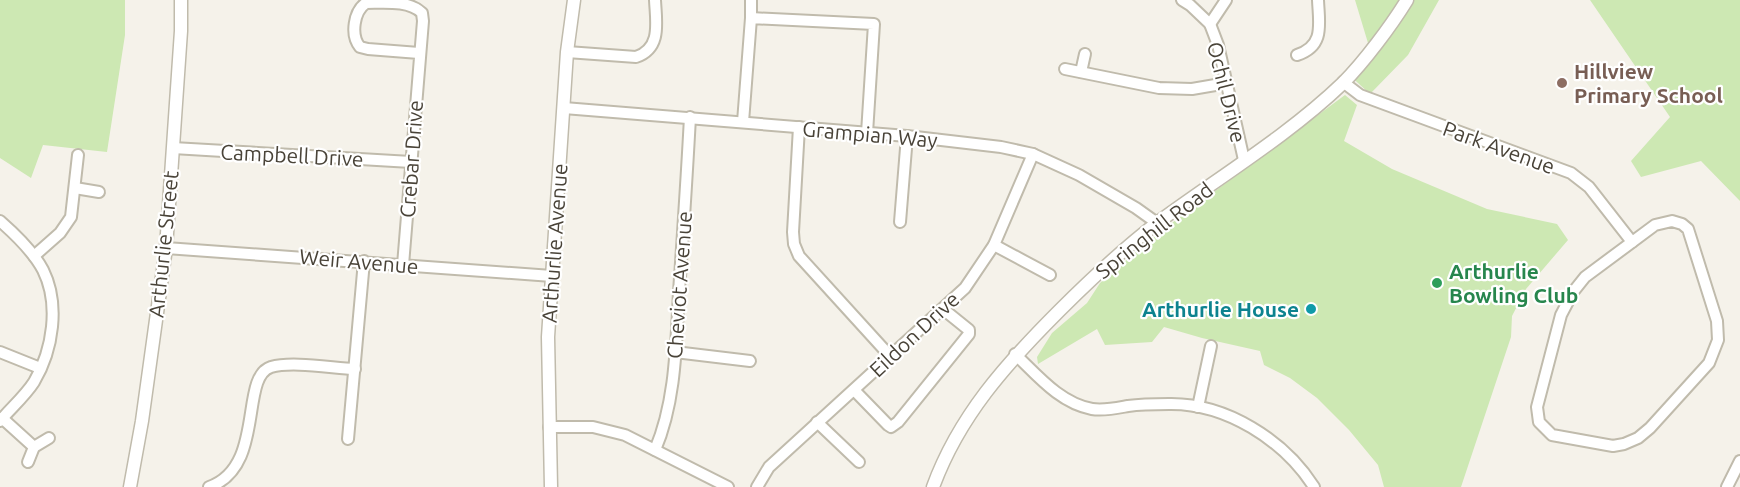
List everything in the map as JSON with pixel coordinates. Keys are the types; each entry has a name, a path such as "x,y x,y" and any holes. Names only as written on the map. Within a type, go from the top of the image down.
{"street":[{"name":"Arthurlie Street","path":"130,487 142,421 166,248 181,31 181,0"},
{"name":"Arthurlie Avenue","path":"551,487 548,337 567,52 574,0"},
{"path":"567,52 636,57 644,54 656,37 655,0"},
{"path":"743,122 751,0"},
{"name":"Ochil Drive","path":"1182,0 1210,24 1218,45 1244,160"},
{"path":"1210,24 1226,0"},
{"path":"1297,54 1309,51 1316,42 1319,31 1318,0"},
{"name":"Springhill Road","path":"933,487 961,429 984,392 1015,354 1112,260 1157,223 1300,118 1343,82 1390,26 1407,0"},
{"name":"Crebar Drive","path":"403,265 411,162 419,53 422,12 417,7 408,4 366,3 361,6 356,20 355,37 360,47 419,53"},
{"path":"751,18 874,24 867,133"},
{"path":"1081,72 1085,54"},
{"path":"1065,69 1159,88 1192,89 1227,83"},
{"name":"Park Avenue","path":"1343,82 1360,95 1571,173 1589,187 1632,242"},
{"name":"Grampian Way","path":"564,108 907,136 1001,147 1033,154 1079,174 1157,223"},
{"name":"Cheviot Avenue","path":"655,450 668,412 675,352 690,117"},
{"path":"799,127 794,244 799,256 890,356"},
{"path":"900,222 907,136"},
{"name":"Campbell Drive","path":"173,148 411,162"},
{"name":"Eildon Drive","path":"757,487 769,467 943,309 974,276 994,245 1033,154"},
{"path":"34,256 66,226 71,217 78,155"},
{"path":"75,188 99,192"},
{"path":"0,221 34,256 43,271 50,291 53,312 47,354 34,383 1,420 34,447"},
{"path":"1672,221 1688,229 1717,321 1718,340 1715,349 1709,363 1638,438 1612,446 1552,435 1539,422 1537,407 1565,304 1586,277 1632,242 1655,225 1663,222 1672,221"},
{"path":"994,245 1050,274"},
{"name":"Weir Avenue","path":"166,248 552,276"},
{"path":"348,439 364,261"},
{"path":"854,390 888,425 891,427 898,422 969,334 969,330 943,309"},
{"path":"1198,407 1211,346"},
{"path":"0,352 40,368"},
{"path":"675,352 750,362"},
{"path":"1015,354 1053,390 1067,399 1093,409 1172,404 1198,407 1225,415 1253,428 1278,447 1303,469 1314,487"},
{"path":"209,487 217,484 232,471 243,453 254,393 260,375 268,368 283,365 355,369"},
{"path":"817,422 859,462"},
{"path":"549,428 593,427 625,435 728,487"},
{"path":"28,462 34,447 49,438"},
{"path":"1727,487 1740,461"}],"green space":[{"path":"0,0 125,0 125,35 107,152 43,145 31,178 0,158"},
{"path":"1355,0 1439,0 1408,55 1370,94 1346,72 1368,43"},
{"path":"1590,0 1740,0 1740,201 1701,161 1641,177 1631,161 1670,117"},
{"path":"1345,95 1357,105 1344,141 1392,169 1487,209 1557,224 1568,240 1526,289 1512,316 1511,337 1461,487 1384,487 1378,465 1349,430 1317,398 1290,378 1264,365 1260,351 1164,327 1152,342 1105,345 1097,329 1038,364 1037,357 1052,333 1087,303 1100,283 1157,234"}],"place":[{"name":"Hillview Primary School","path":"1562,83"},
{"name":"Arthurlie Bowling Club","path":"1437,283"},
{"name":"Arthurlie House","path":"1311,309"}]}
